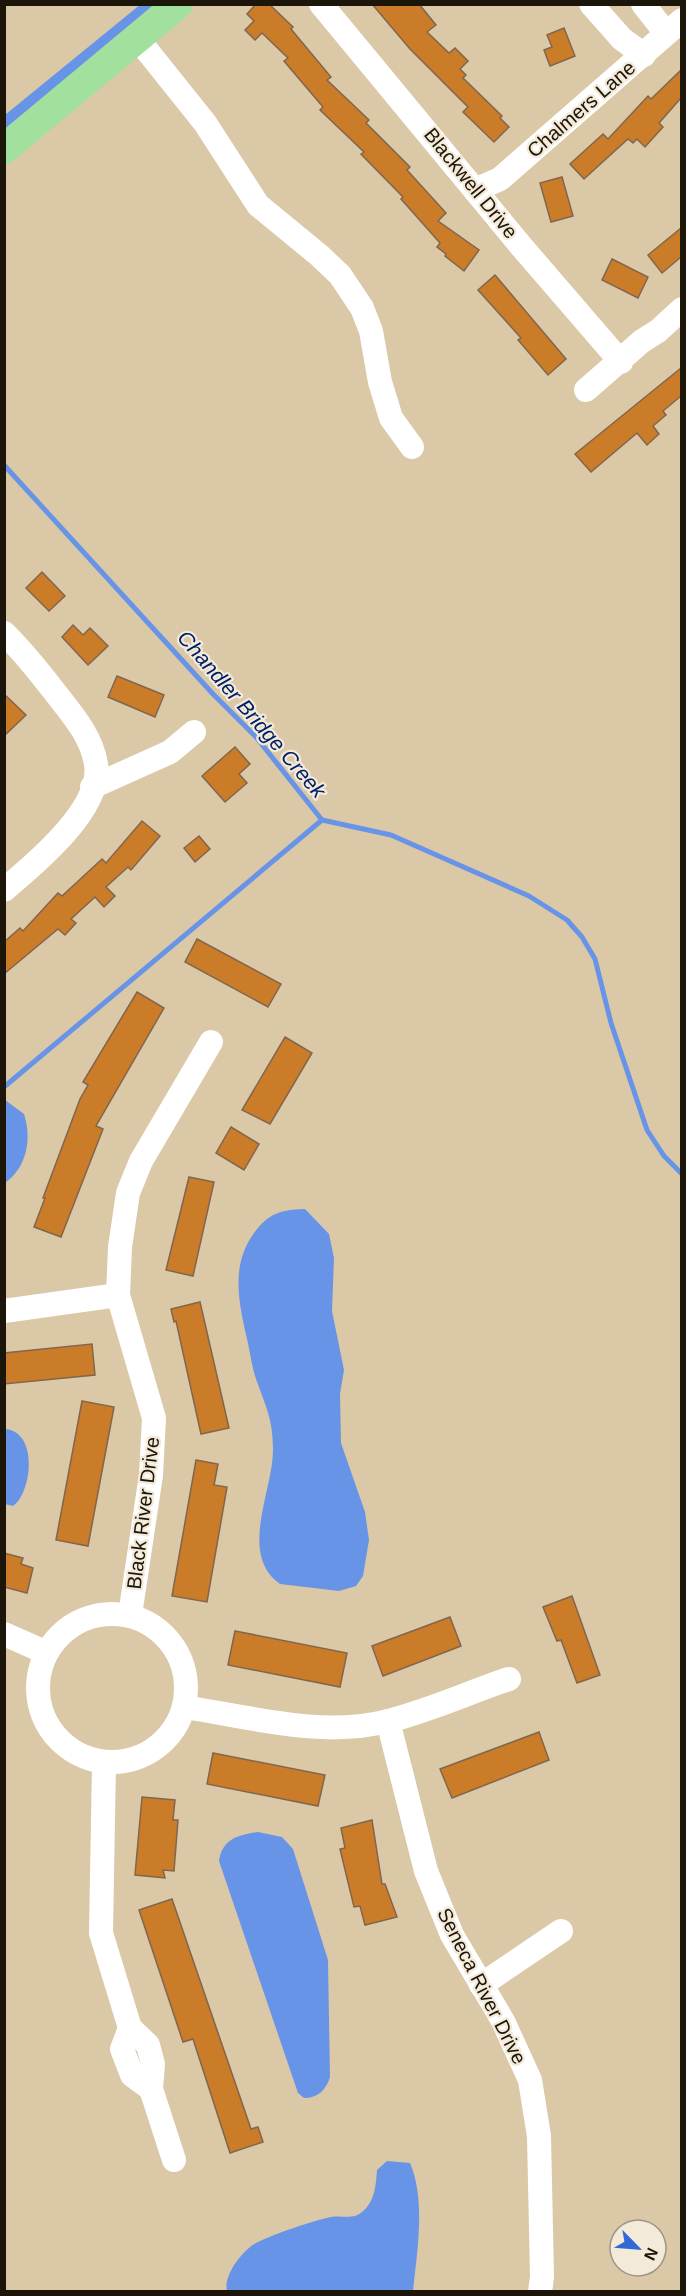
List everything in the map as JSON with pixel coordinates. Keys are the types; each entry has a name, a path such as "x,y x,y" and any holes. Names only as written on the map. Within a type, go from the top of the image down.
{"main road":[{"path":"4,149 178,4"}],"street":[{"name":"Blackwell Drive","path":"321,4 621,362"},
{"path":"591,4 622,39 644,55"},
{"path":"643,4 674,26"},
{"name":"Chalmers Lane","path":"475,190 500,178 644,55 674,26"},
{"path":"137,38 205,123 258,205 320,256 340,276 357,300 371,331 380,382 391,418 412,447"},
{"path":"586,390 681,309"},
{"path":"4,633 51,685 87,738 96,767 85,810 4,890"},
{"path":"92,787 170,752 194,732"},
{"name":"Black River Drive","path":"130,1616 151,1474 154,1418 118,1295 120,1247 128,1193 141,1161 211,1042"},
{"path":"4,1311 118,1295"},
{"path":"104,1614 130,1616 158,1629 175,1647 184,1667 187,1693 174,1731 149,1753 125,1762 104,1763 79,1755 55,1736 42,1713 38,1677 45,1652 69,1628 104,1614"},
{"path":"4,1634 45,1652"},
{"path":"184,1707 294,1725 352,1726 388,1721 509,1679"},
{"name":"Seneca River Drive","path":"388,1721 426,1871 452,1935 503,2021 530,2080 539,2136 542,2277 540,2292"},
{"path":"104,1763 101,1933 130,2028 148,2045 153,2064 151,2089 174,2160"},
{"path":"481,1984 561,1931"}],"water":[{"path":"5,1100 24,1114 28,1133 23,1161 5,1183"},
{"path":"305,1209 329,1234 334,1258 332,1311 344,1370 340,1394 341,1443 365,1512 369,1540 363,1576 356,1586 339,1591 280,1584 268,1571 261,1556 259,1539 272,1466 273,1439 244,1325 239,1298 239,1272 246,1246 265,1221 282,1212"},
{"path":"4,1429 15,1432 23,1439 29,1462 25,1488 13,1506 5,1504"},
{"path":"258,1832 282,1837 293,1849 328,1960 330,2077 321,2092 309,2098 304,2098 298,2093 219,1861 224,1848 232,1839"},
{"path":"387,2161 410,2163 418,2193 419,2226 413,2291 227,2291 228,2278 235,2264 245,2251 256,2243 315,2221 331,2217 351,2217 362,2212 372,2198 377,2170"}],"building":[{"path":"256,4 269,4 293,27 291,29 331,77 327,80 369,120 366,123 410,167 407,170 446,213 438,221 479,250 464,271 437,247 440,243 401,199 403,197 361,154 364,152 320,110 323,107 284,61 288,58 262,33 255,40 245,30 254,21 247,14"},
{"path":"372,4 419,4 436,25 427,32 449,53 455,48 468,61 460,69 466,75 463,78 502,116 500,118 509,127 494,142 463,112 468,107 410,49"},
{"path":"564,28 575,56 550,66 544,50 552,47 547,35"},
{"path":"681,70 681,98 659,123 663,127 645,147 637,139 633,143 628,139 584,179 570,164 603,134 608,139 648,96 651,99"},
{"path":"562,177 573,216 551,222 540,183"},
{"path":"681,228 681,257 662,273 648,255"},
{"path":"612,259 648,277 638,298 602,280"},
{"path":"495,275 566,359 548,375 518,340 521,338 478,290"},
{"path":"681,368 681,396 663,411 666,415 653,426 659,434 647,445 637,433 591,472 575,454"},
{"path":"42,572 65,596 49,611 26,588"},
{"path":"73,625 83,635 90,628 108,646 88,665 62,637"},
{"path":"117,676 164,695 155,717 108,697"},
{"path":"4,694 26,715 4,736"},
{"path":"235,747 250,764 239,774 247,783 225,802 202,776"},
{"path":"142,821 160,836 131,870 128,867 106,887 115,896 104,907 95,897 71,919 76,923 65,935 58,929 4,974 4,942 20,928 23,931 58,893 62,896 102,859 106,863"},
{"path":"199,836 210,849 195,862 184,848"},
{"path":"197,939 281,984 268,1007 185,962"},
{"path":"137,992 164,1008 96,1126 103,1129 61,1237 34,1227 80,1099 88,1085 83,1082"},
{"path":"285,1037 312,1053 270,1124 242,1110"},
{"path":"231,1127 259,1144 244,1170 216,1153"},
{"path":"189,1177 214,1182 193,1276 166,1270"},
{"path":"200,1302 229,1428 201,1434 176,1321 174,1322 171,1309"},
{"path":"92,1344 95,1375 4,1384 4,1353"},
{"path":"82,1401 114,1407 88,1546 56,1540"},
{"path":"196,1460 218,1464 214,1485 227,1487 207,1602 172,1596"},
{"path":"4,1553 23,1558 21,1564 33,1568 27,1593 4,1587"},
{"path":"572,1596 600,1675 577,1683 561,1640 557,1641 543,1607"},
{"path":"450,1617 461,1646 383,1676 372,1646"},
{"path":"235,1631 347,1653 340,1687 228,1665"},
{"path":"539,1732 549,1760 452,1798 440,1769"},
{"path":"213,1753 325,1775 318,1806 207,1784"},
{"path":"142,1797 175,1800 173,1820 178,1820 174,1871 163,1870 165,1878 135,1875"},
{"path":"372,1820 382,1884 385,1884 397,1917 365,1925 360,1906 354,1907 340,1849 345,1848 341,1828"},
{"path":"172,1899 251,2129 258,2127 263,2142 230,2153 193,2039 183,2042 139,1910"}],"waterway":[{"path":"4,126 150,7 148,4"},
{"name":"Chandler Bridge Creek","path":"4,465 213,694 256,737 322,820 391,835 529,896 567,920 582,937 595,959 611,1023 647,1130 664,1156 682,1174"},
{"path":"4,1087 322,820"}]}
